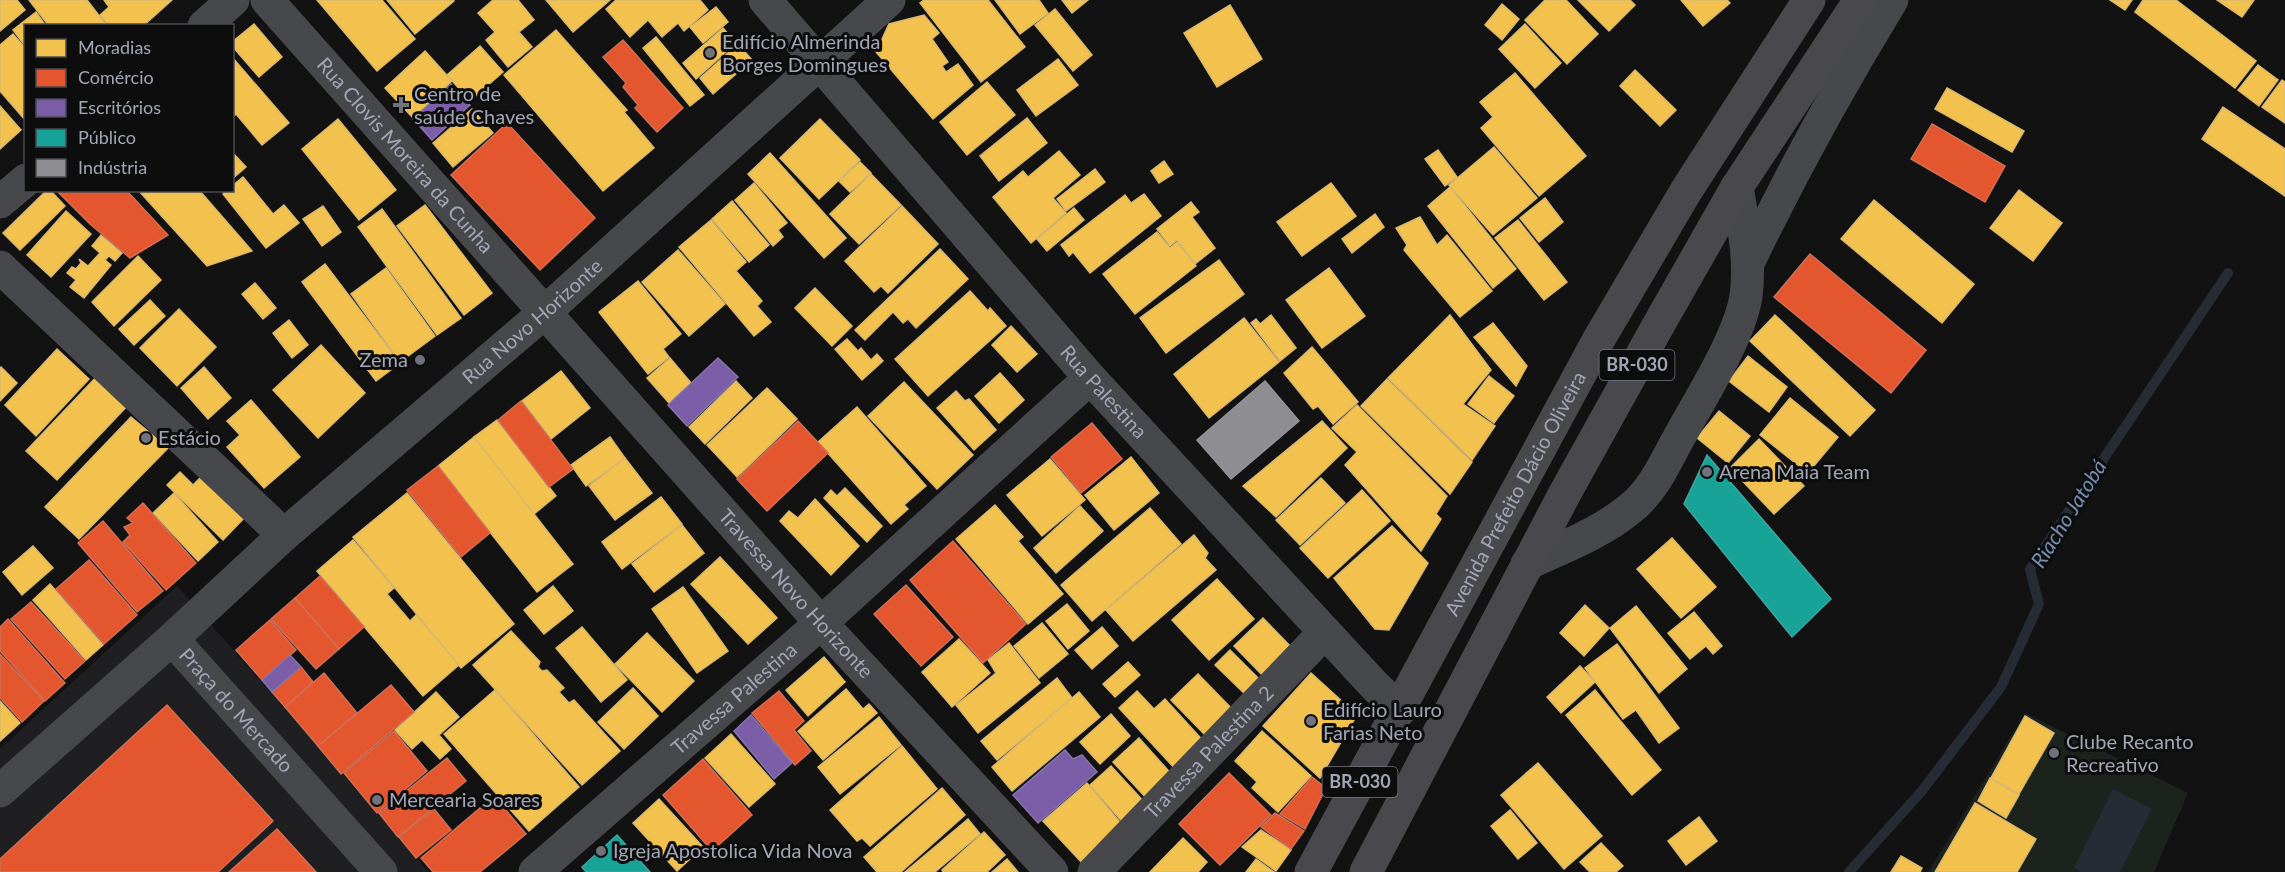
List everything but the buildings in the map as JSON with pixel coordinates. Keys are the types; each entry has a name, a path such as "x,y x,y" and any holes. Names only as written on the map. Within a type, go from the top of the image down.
{"main road":[{"name":"Avenida Prefeito Dácio Oliveira","path":"1311,872 1599,339 1686,191 1809,0"},
{"name":"BR-030","path":"1366,872 1527,564 1648,344 1737,188 1860,0"}],"street":[{"path":"206,24 233,0"},
{"name":"Rua Clovis Moreira da Cunha","path":"267,0 545,312"},
{"name":"Rua Palestina","path":"765,0 1090,378 1400,710"},
{"name":"Rua Novo Horizonte","path":"172,639 284,535 545,312 819,61 889,0"},
{"path":"1749,261 1786,184 1825,112 1892,0"},
{"path":"0,202 24,182"},
{"path":"1527,564 1616,520 1634,506 1651,486 1713,377 1735,331 1746,299 1749,261 1737,188"},
{"path":"0,267 284,535"},
{"name":"Travessa Novo Horizonte","path":"545,312 822,623 1052,872"},
{"name":"Travessa Palestina","path":"535,872 822,623 1090,378"},
{"name":"Travessa Palestina 2","path":"1094,872 1325,632"},
{"name":"Praça do Mercado","path":"0,791 172,639 381,872"}],"shaded area":[{"path":"177,586 429,872 0,872 0,749"},
{"name":"Clube Recanto Recreativo","path":"2025,713 2188,793 2154,872 1928,872"},
{"path":"2113,789 2152,809 2120,872 2081,872 2074,868"}],"waterway":[{"name":"Riacho Jatobá","path":"1849,872 1921,792 2001,687 2039,604 2030,569 2228,273"}],"place":[{"name":"Edifício Almerinda Borges Domingues","path":"710,53"},
{"name":"Centro de saúde Chaves","path":"401,105"},
{"name":"Zema","path":"420,360"},
{"name":"Estácio","path":"146,438"},
{"name":"Arena Maia Team","path":"1707,472"},
{"name":"Edifício Lauro Farias Neto","path":"1311,721"},
{"name":"Clube Recanto Recreativo","path":"2054,753"},
{"name":"Mercearia Soares","path":"377,800"},
{"name":"Igreja Apostolica Vida Nova","path":"601,851"}]}
